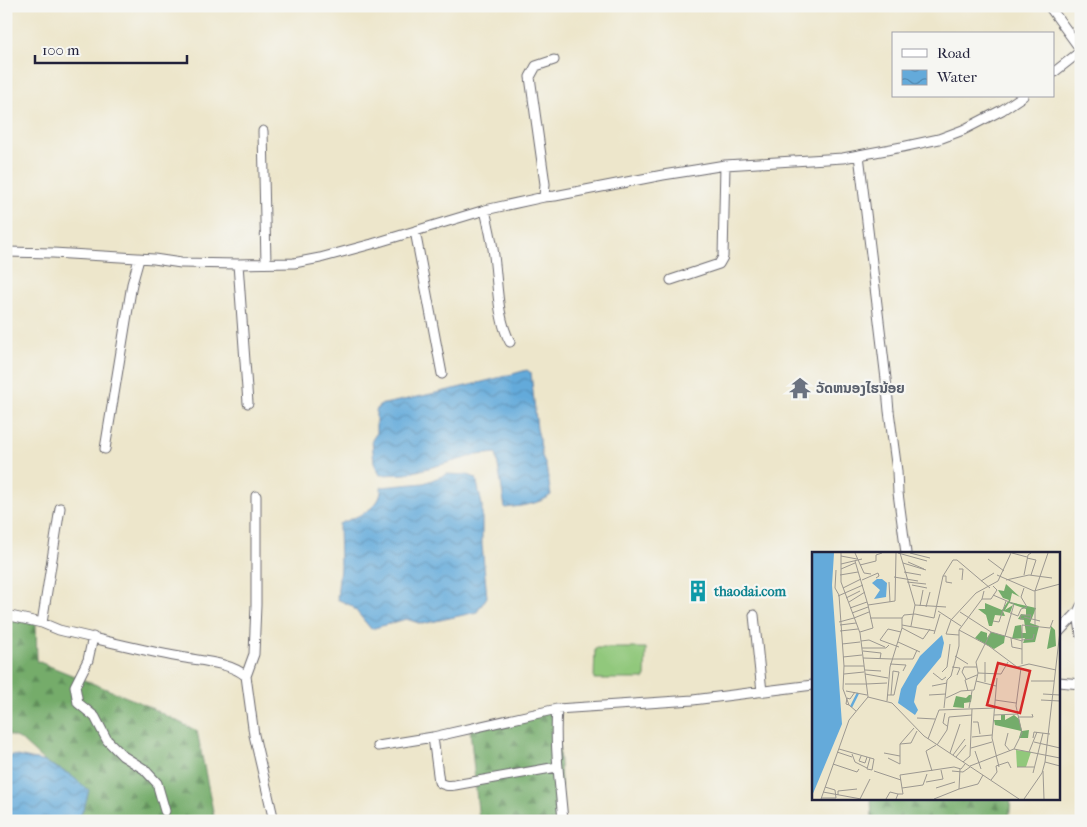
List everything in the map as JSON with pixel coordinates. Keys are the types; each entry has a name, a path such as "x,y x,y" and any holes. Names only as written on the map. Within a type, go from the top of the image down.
{"street":[{"path":"1049,6 1081,50 1054,72"},
{"path":"544,197 545,184 530,77 536,66 554,60"},
{"path":"6,252 53,253 181,263 294,263 372,244 485,210 663,174 725,164 843,158 939,139 964,130 1020,98"},
{"path":"263,131 266,263"},
{"path":"859,155 906,552"},
{"path":"672,280 719,264 724,257 725,164"},
{"path":"485,210 494,249 498,295 505,333 510,342"},
{"path":"415,231 442,374"},
{"path":"105,449 132,284 139,259"},
{"path":"238,264 248,403"},
{"path":"256,496 254,654 246,676 254,735 274,821"},
{"path":"42,623 60,508"},
{"path":"1060,631 1079,609"},
{"path":"1079,609 1081,634"},
{"path":"6,615 42,623 59,630 181,657 214,662 242,672 246,676"},
{"path":"754,615 762,692"},
{"path":"93,637 88,660 75,686 78,703 95,717 107,740 123,756 144,769 156,783 164,811"},
{"path":"1060,682 1081,684"},
{"path":"378,746 433,737 557,710 693,700 812,685"},
{"path":"557,710 557,767 563,821"},
{"path":"433,737 439,782 443,785 455,786 557,767"}],"green space":[{"path":"6,618 36,624 37,661 139,702 197,731 215,821 78,821 85,805 69,774 45,762 20,739 6,734"},
{"path":"595,648 646,648 645,679 594,679"},
{"path":"557,709 563,821 479,821 470,729"},
{"path":"871,800 1011,800 1009,821 872,821"}],"water":[{"path":"527,370 531,373 537,429 551,495 535,503 505,508 496,453 477,455 406,474 380,475 374,463 372,440 376,434 376,411 379,405"},
{"path":"447,474 468,475 476,478 482,505 482,545 487,597 477,612 422,624 406,619 371,629 352,606 337,599 340,567 339,524 373,507 378,501 381,487 424,483"},
{"path":"13,755 45,762 69,774 89,790 78,821 71,818 70,821 6,821 6,757"}],"place":[{"name":"ວັດຫນອງໄຮນ້ອຍ","path":"800,388"},
{"name":"thaodai.com","path":"698,591"}]}
